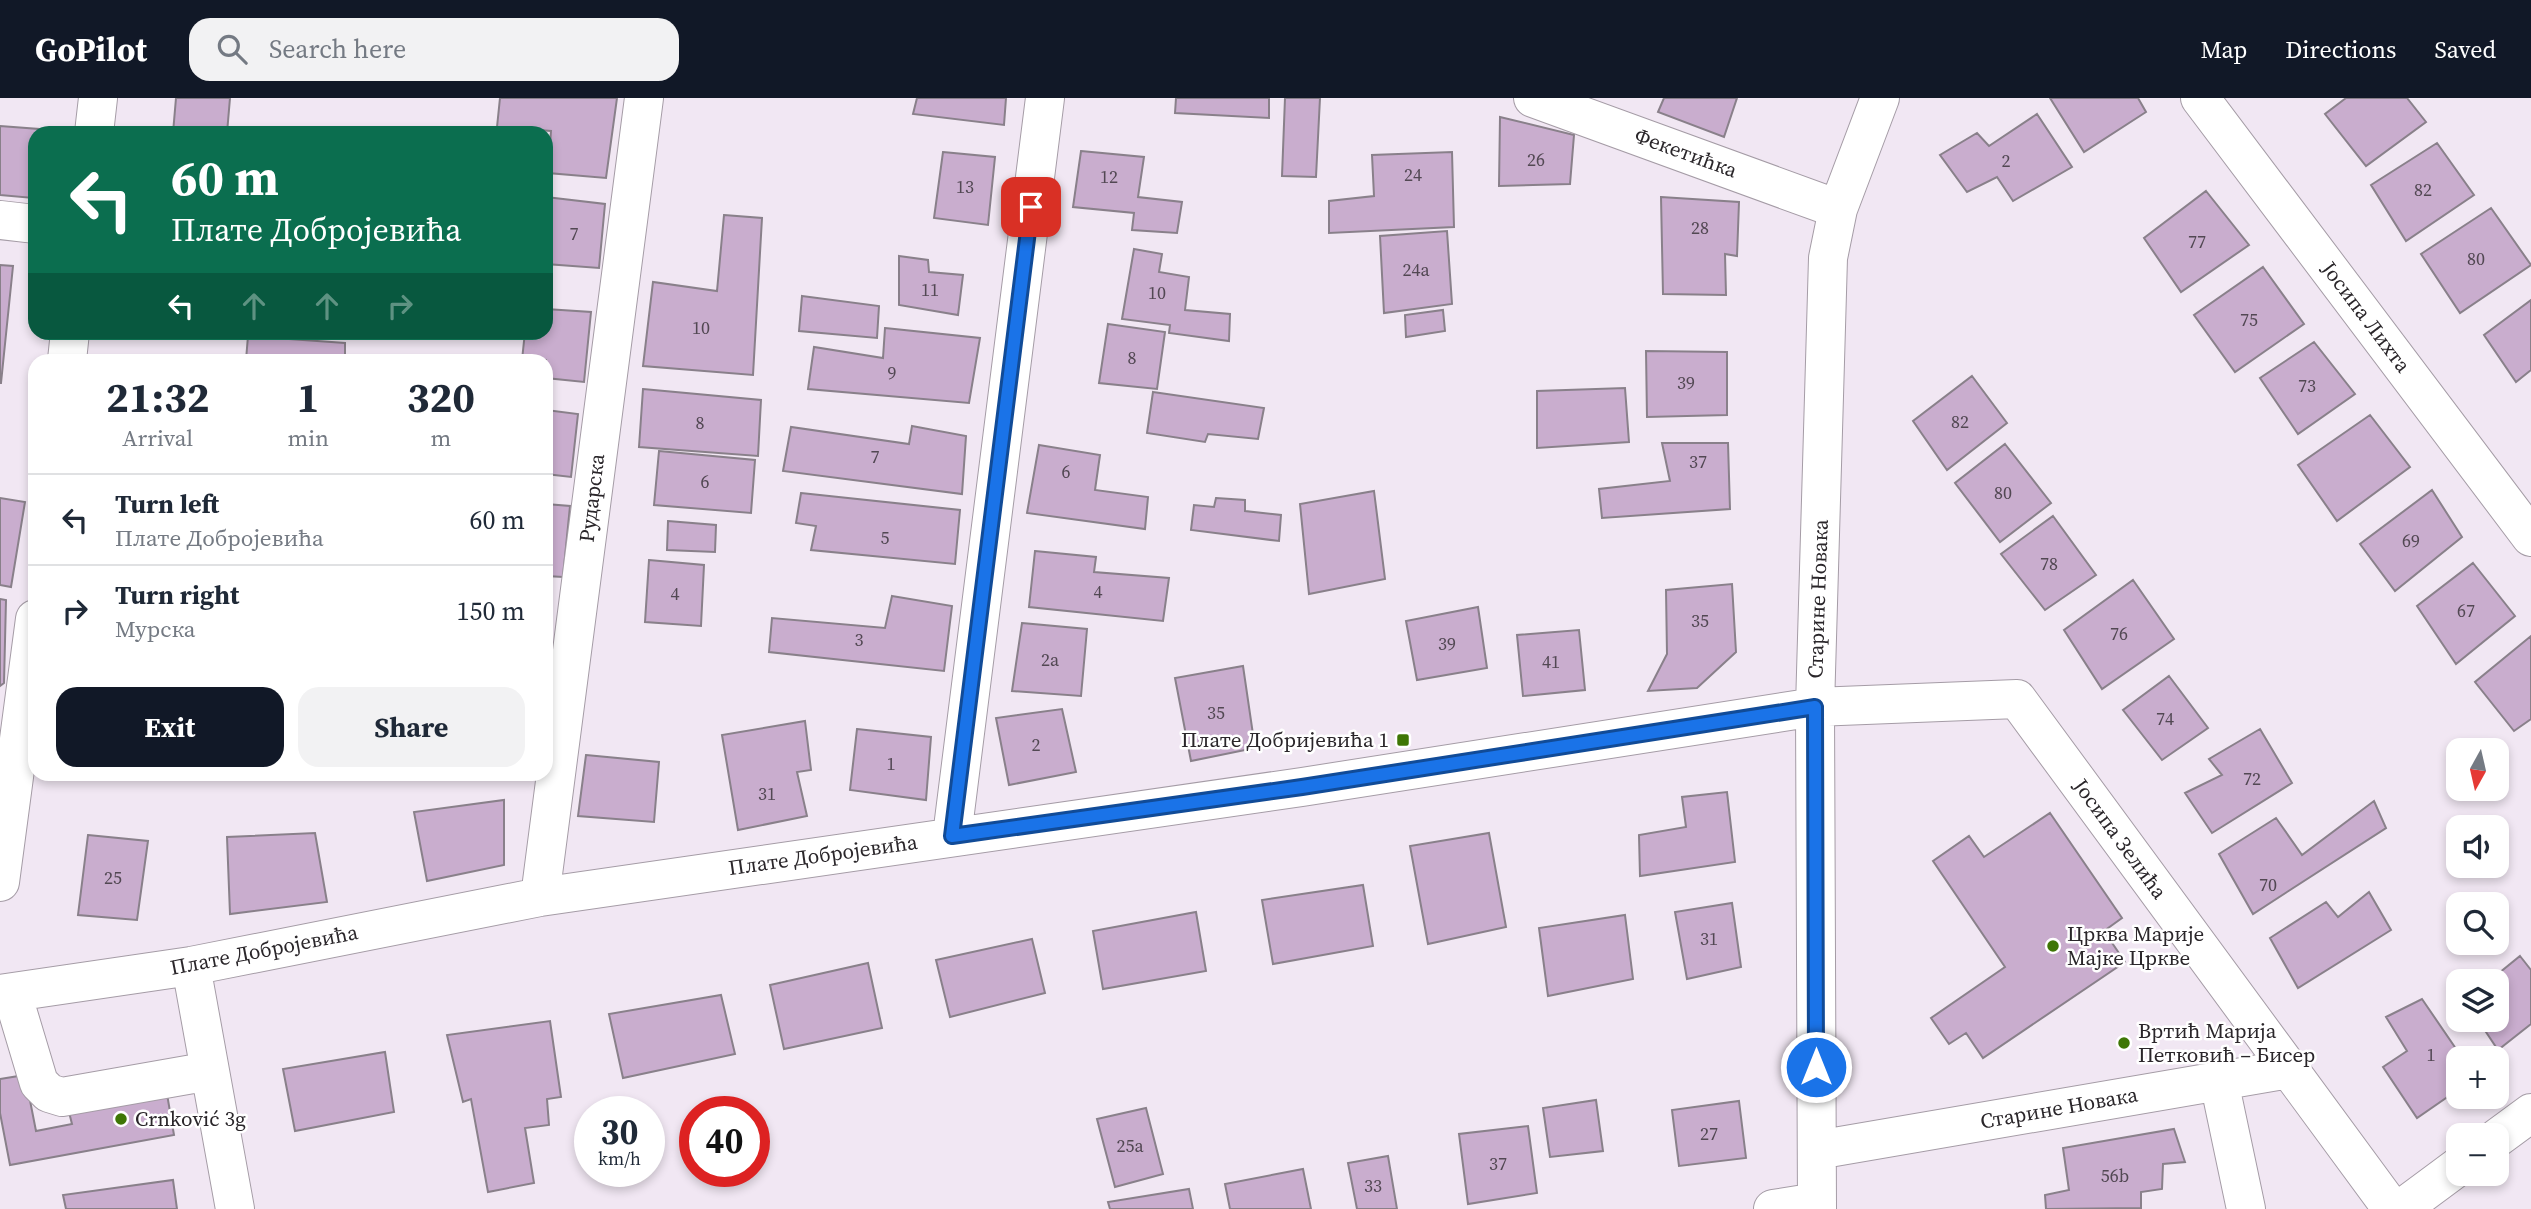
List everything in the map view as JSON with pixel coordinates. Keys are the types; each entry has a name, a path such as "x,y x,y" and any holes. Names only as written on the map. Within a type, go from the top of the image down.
{"street":[{"path":"95,126 98,98"},
{"name":"Рударска","path":"540,897 644,98"},
{"path":"952,836 1045,98"},
{"name":"Фекетићка","path":"1533,98 1838,209"},
{"name":"Јосипа Лихта","path":"2200,98 2531,537"},
{"name":"Старине Новака","path":"1816,1206 1815,707 1828,258 1838,209 1881,99"},
{"path":"0,220 28,223"},
{"path":"0,882 12,717 28,649"},
{"name":"Јосипа Зелића","path":"1815,707 2017,699 2392,1209"},
{"name":"Плате Добројевића","path":"6,993 191,966 540,897 1302,787 1815,707"},
{"path":"191,966 235,1209"},
{"path":"6,993 40,1083 49,1093 62,1097 210,1071"},
{"name":"Старине Новака","path":"1816,1150 2289,1069"},
{"path":"2219,1081 2246,1209"},
{"path":"2509,1129 2531,1113"},
{"path":"2401,1209 2446,1176"},
{"path":"1773,1209 1816,1206"}],"building":[{"path":"176,98 230,98 228,126 174,126"},
{"path":"500,98 617,98 606,178 553,173 553,126 497,126"},
{"path":"917,98 1006,98 1004,125 913,114"},
{"path":"1176,98 1269,98 1269,118 1175,113"},
{"path":"1285,98 1320,98 1316,177 1282,176"},
{"path":"1664,98 1737,98 1724,137 1658,112"},
{"path":"2050,98 2138,98 2146,112 2084,152"},
{"path":"2346,98 2407,98 2426,122 2366,166 2325,114"},
{"path":"2037,114 2072,167 2013,201 1997,177 1967,192 1940,155 1977,133 1989,146"},
{"path":"1500,117 1574,135 1570,184 1499,186"},
{"path":"0,126 28,128 28,198 0,195"},
{"path":"2437,143 2474,195 2406,241 2371,185"},
{"path":"1081,151 1144,157 1138,197 1182,202 1177,233 1132,230 1134,213 1073,207"},
{"path":"943,152 995,157 988,225 934,218"},
{"path":"1452,152 1454,227 1329,233 1329,201 1374,196 1372,155"},
{"path":"2206,191 2249,245 2181,292 2144,238"},
{"path":"1661,197 1739,202 1737,256 1725,254 1726,295 1663,294"},
{"path":"553,198 605,204 599,268 553,265"},
{"path":"2491,208 2531,265 2460,313 2421,254"},
{"path":"724,215 762,218 753,375 643,366 653,282 717,291"},
{"path":"1447,231 1452,304 1384,313 1380,236"},
{"path":"1134,249 1162,254 1159,272 1189,277 1185,310 1230,314 1229,341 1169,333 1170,325 1122,319"},
{"path":"899,256 928,260 929,272 963,275 958,315 899,305"},
{"path":"0,265 13,266 1,383 0,383"},
{"path":"2263,267 2304,324 2235,372 2194,315"},
{"path":"802,296 879,306 877,338 799,331"},
{"path":"2531,300 2531,370 2516,382 2484,335"},
{"path":"553,309 591,312 584,382 553,379 553,354 523,354 524,340 553,340"},
{"path":"1443,310 1445,331 1406,337 1405,315"},
{"path":"1108,324 1165,332 1157,389 1099,383"},
{"path":"885,328 980,338 969,403 808,389 814,347 883,358"},
{"path":"248,340 345,343 345,354 246,354"},
{"path":"2314,342 2355,394 2298,434 2260,378"},
{"path":"1646,351 1727,352 1727,415 1647,417"},
{"path":"1972,376 2007,423 1947,470 1913,421"},
{"path":"1625,388 1629,442 1537,448 1537,391"},
{"path":"643,389 761,400 758,456 639,447"},
{"path":"1153,392 1264,408 1258,439 1208,434 1205,442 1147,433"},
{"path":"553,411 578,414 571,477 553,475"},
{"path":"2370,415 2410,467 2337,521 2298,465"},
{"path":"912,426 966,436 962,494 783,471 791,427 909,444"},
{"path":"1662,443 1728,443 1730,509 1602,518 1599,489 1670,481"},
{"path":"2005,444 2051,503 2000,542 1955,483"},
{"path":"1039,445 1100,455 1095,490 1148,497 1145,529 1027,513"},
{"path":"659,451 755,460 751,513 654,505"},
{"path":"2432,490 2462,537 2395,591 2360,544"},
{"path":"1374,491 1385,579 1309,594 1300,504"},
{"path":"801,493 960,510 955,564 811,550 816,526 796,523"},
{"path":"0,498 25,502 11,587 0,585"},
{"path":"1216,498 1245,500 1245,511 1281,515 1279,541 1191,530 1194,505 1214,507"},
{"path":"553,505 570,506 563,577 553,576"},
{"path":"2053,516 2096,575 2045,610 2001,554"},
{"path":"668,521 716,525 715,552 667,550"},
{"path":"1035,551 1096,557 1094,572 1169,578 1163,621 1029,607"},
{"path":"649,560 704,565 701,626 645,622"},
{"path":"2473,563 2515,616 2456,664 2417,606"},
{"path":"2133,580 2174,639 2102,689 2064,630"},
{"path":"1732,584 1736,652 1697,688 1648,691 1667,654 1666,590"},
{"path":"892,596 952,606 944,671 769,652 772,618 885,628"},
{"path":"0,599 6,600 4,683 0,686"},
{"path":"1478,607 1487,668 1417,680 1406,621"},
{"path":"1022,623 1087,629 1081,696 1012,691"},
{"path":"1579,630 1585,690 1523,696 1517,635"},
{"path":"2531,636 2531,719 2514,731 2475,682"},
{"path":"1243,666 1255,748 1191,761 1175,678"},
{"path":"2169,676 2208,728 2162,760 2123,710"},
{"path":"1062,709 1076,772 1009,785 996,718"},
{"path":"805,721 811,770 797,772 807,816 738,830 722,735"},
{"path":"857,729 931,737 926,800 850,790"},
{"path":"2260,729 2292,783 2212,833 2185,793 2222,775 2209,759"},
{"path":"586,755 659,762 654,822 578,816"},
{"path":"1727,792 1735,862 1640,876 1639,835 1686,827 1682,797"},
{"path":"504,800 504,865 427,881 414,812"},
{"path":"2374,801 2386,828 2253,914 2219,854 2276,818 2302,855"},
{"name":"Црква Марије Мајке Цркве","path":"2050,813 2122,918 2104,931 2125,962 1983,1058 1966,1033 1949,1044 1931,1018 2005,967 1933,861 1969,836 1984,857"},
{"path":"315,833 327,902 230,914 227,837"},
{"path":"1489,833 1506,927 1428,944 1410,846"},
{"path":"88,835 148,841 137,920 78,915"},
{"path":"1363,885 1373,946 1273,964 1262,900"},
{"path":"2369,892 2391,930 2298,988 2270,938 2326,902 2338,917"},
{"path":"1732,903 1741,967 1687,979 1675,912"},
{"path":"1196,912 1206,971 1103,989 1093,931"},
{"path":"1625,915 1633,979 1548,996 1539,928"},
{"path":"1032,939 1045,993 950,1017 936,960"},
{"path":"2520,956 2531,970 2531,1024 2503,1046 2495,1046 2486,1032 2509,1032 2509,969 2504,969"},
{"path":"868,963 882,1028 784,1049 770,985"},
{"path":"721,995 735,1054 623,1078 609,1014"},
{"path":"2422,999 2454,1046 2446,1046 2446,1098 2417,1118 2383,1067 2407,1051 2386,1017"},
{"path":"550,1021 561,1097 547,1099 549,1125 525,1128 534,1183 488,1192 471,1099 463,1102 447,1035"},
{"path":"385,1052 394,1112 295,1131 283,1069"},
{"name":"Crnković 3g","path":"25,1075 36,1131 72,1124 69,1112 167,1094 174,1135 10,1165 0,1113 0,1079"},
{"path":"1596,1100 1603,1151 1550,1157 1543,1108"},
{"path":"1739,1101 1746,1158 1679,1166 1672,1110"},
{"path":"1146,1108 1163,1174 1115,1187 1097,1119"},
{"path":"1528,1126 1537,1193 1468,1204 1459,1134"},
{"path":"2174,1129 2185,1162 2163,1164 2162,1189 2141,1192 2141,1208 2046,1209 2045,1195 2069,1190 2063,1148"},
{"path":"1388,1156 1397,1209 1357,1209 1348,1163"},
{"path":"1303,1169 1311,1209 1230,1209 1225,1184"},
{"path":"173,1180 177,1209 66,1209 63,1195"},
{"path":"1189,1189 1193,1209 1110,1209 1108,1202"}],"place":[{"name":"Плате Добријевића 1","path":"1403,740"},
{"name":"Црква Марије Мајке Цркве","path":"2053,946"},
{"name":"Вртић Марија Петковић – Бисер","path":"2124,1043"},
{"name":"Crnković 3g","path":"121,1119"}],"route":[{"path":"1031,207 952,836 1302,787 1815,707 1816,1067"}]}
